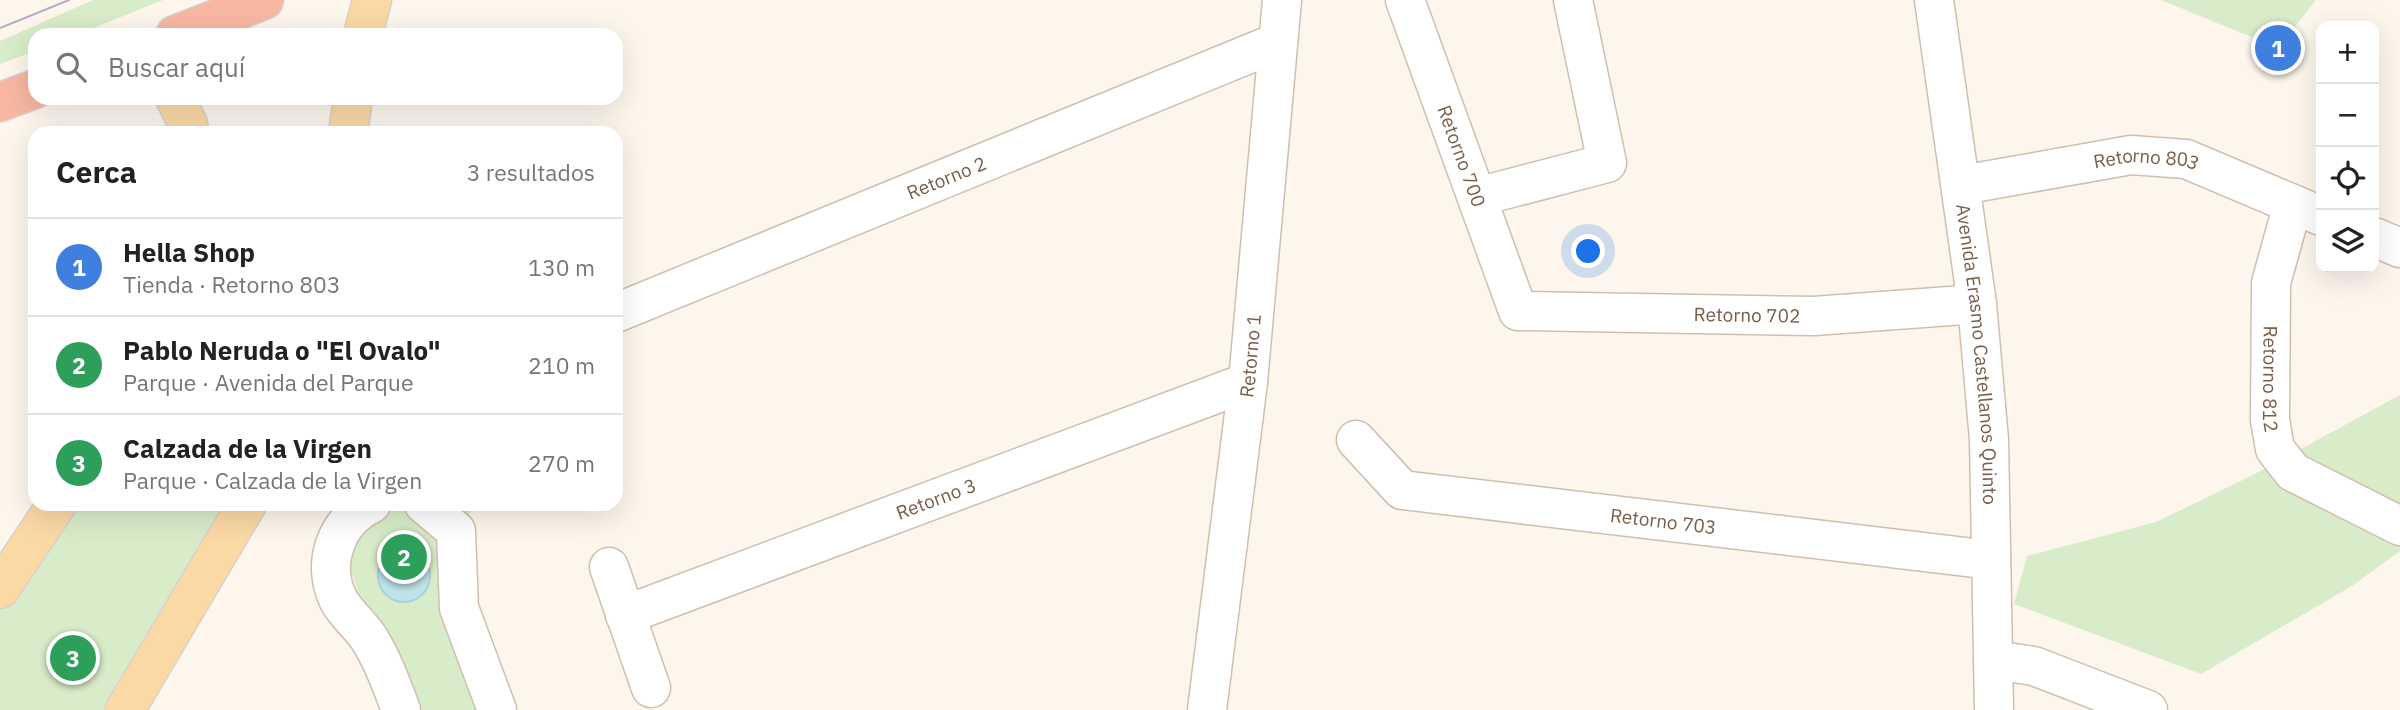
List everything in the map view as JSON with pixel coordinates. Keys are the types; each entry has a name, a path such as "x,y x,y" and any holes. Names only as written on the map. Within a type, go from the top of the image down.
{"highway":[{"path":"193,28 264,0"},
{"path":"0,102 28,92"}],"main road":[{"path":"365,28 372,0"},
{"path":"178,105 188,126"},
{"path":"349,126 352,105"},
{"path":"0,589 52,511"},
{"path":"125,710 243,511"}],"street":[{"name":"Retorno 1","path":"1207,710 1248,382 1282,0"},
{"name":"Retorno 700","path":"1405,0 1518,311"},
{"path":"1477,197 1608,163 1573,0"},
{"name":"Avenida Erasmo Castellanos Quinto","path":"1934,0 1977,304 1989,440 1994,710"},
{"name":"Retorno 2","path":"623,310 1278,42"},
{"name":"Retorno 803","path":"1962,185 2131,155 2186,159 2307,210"},
{"name":"Retorno 812","path":"2307,210 2271,283 2270,420 2275,449 2293,472 2400,526"},
{"path":"2379,239 2400,248"},
{"name":"Retorno 702","path":"1518,311 1814,316 1977,304"},
{"name":"Retorno 3","path":"625,615 1248,382"},
{"name":"Retorno 703","path":"1356,440 1402,490 1991,560"},
{"path":"357,511 336,537 330,577 339,601 369,638 401,710"},
{"path":"432,511 456,531 458,608 497,710"},
{"path":"608,567 651,688"},
{"path":"1993,660 2034,666 2148,710"}],"green space":[{"path":"93,0 163,0 93,28 29,28"},
{"path":"2161,0 2316,0 2278,48"},
{"path":"28,29 28,54 0,64 0,41"},
{"path":"2400,395 2400,551 2352,586 2201,674 2014,604 2027,556 2156,522 2251,476"},
{"path":"60,511 241,511 114,710 0,710 0,606"},
{"path":"334,511 470,511 449,611 488,710 415,710 364,615"}],"water":[{"path":"404,550 414,552 422,558 428,566 428,586 422,594 414,600 404,602 394,600 386,594 380,586 378,576 380,566 386,558 394,552"}],"tram line":[{"path":"0,28 69,0"}],"place":[{"name":"Hella Shop","path":"2278,48"},
{"name":"Pablo Neruda o \"El Ovalo\"","path":"404,557"},
{"name":"Calzada de la Virgen","path":"73,658"}]}
